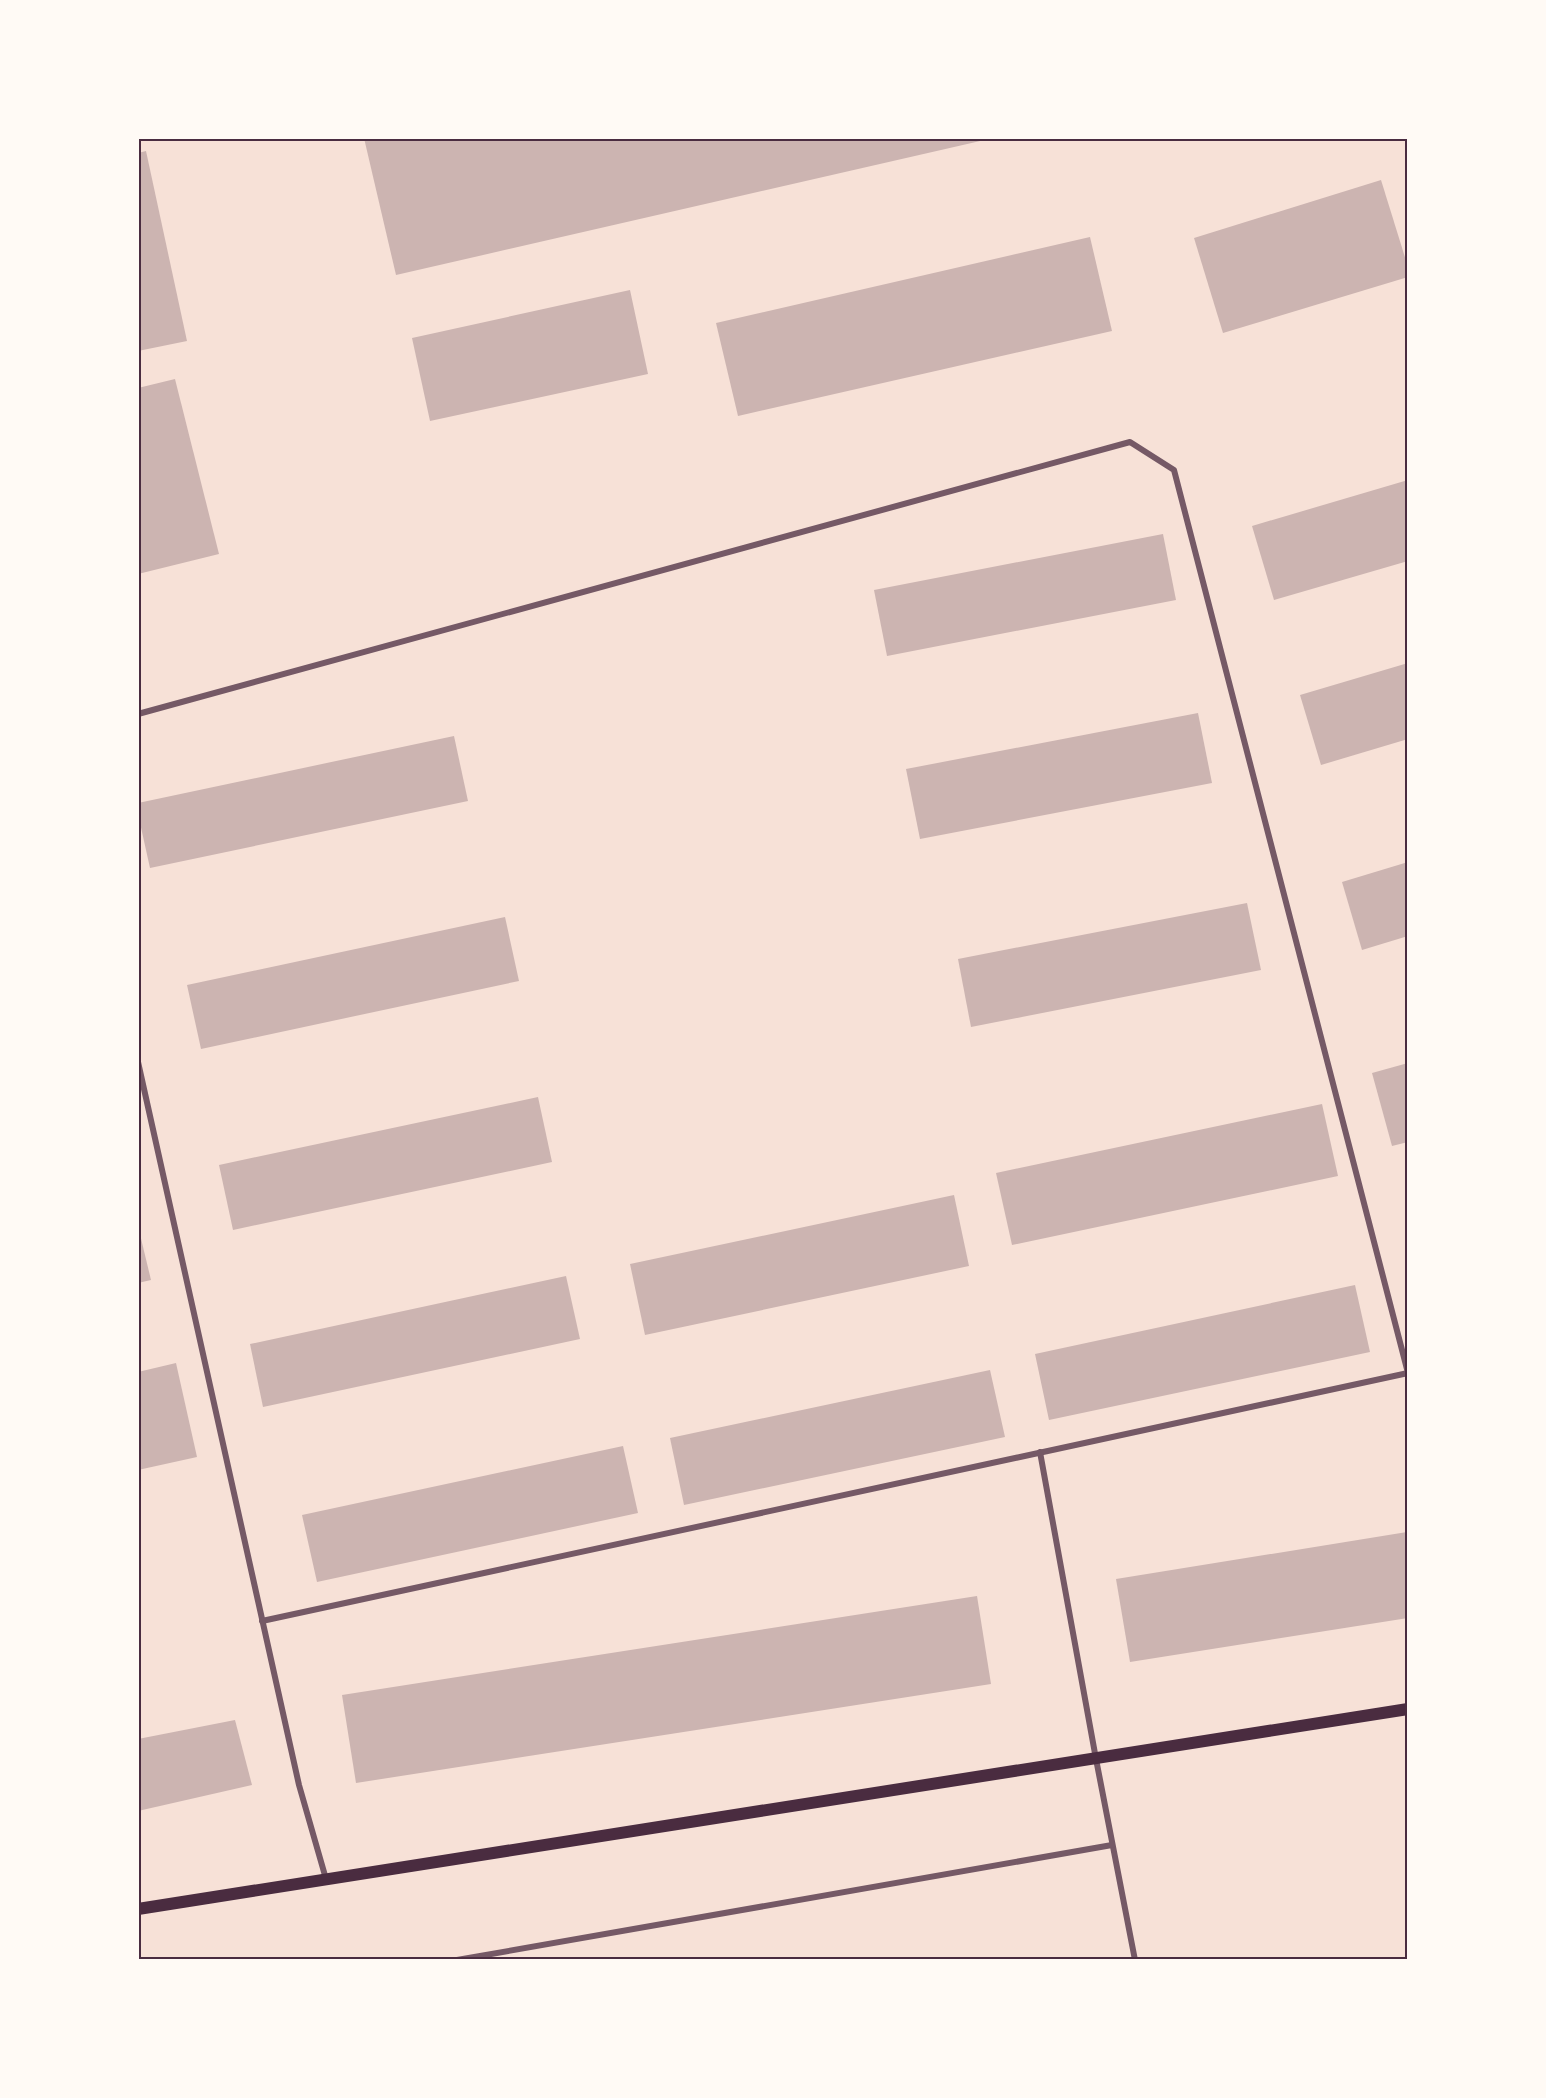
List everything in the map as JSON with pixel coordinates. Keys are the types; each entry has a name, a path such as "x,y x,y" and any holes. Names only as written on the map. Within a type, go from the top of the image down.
{"main road":[{"path":"138,1909 1408,1709"}],"street":[{"path":"138,714 1130,442 1174,470 1408,1373 262,1621"},
{"path":"138,1062 298,1785 326,1879"},
{"path":"1040,1452 1135,1960"},
{"path":"457,1960 1112,1845"}],"building":[{"path":"364,138 988,138 989,139 396,275"},
{"path":"146,151 187,341 138,351 138,153"},
{"path":"1381,180 1408,267 1408,277 1223,333 1194,238"},
{"path":"1090,237 1112,331 738,416 716,323"},
{"path":"630,290 648,374 430,421 412,338"},
{"path":"175,379 219,554 138,574 138,388"},
{"path":"1408,480 1408,561 1274,600 1252,526"},
{"path":"1163,534 1176,600 887,656 874,590"},
{"path":"1408,663 1408,739 1321,765 1300,695"},
{"path":"1198,713 1212,783 920,839 906,769"},
{"path":"454,736 468,801 150,868 138,814 138,803"},
{"path":"1408,862 1408,936 1362,950 1342,882"},
{"path":"1247,903 1261,970 971,1027 958,959"},
{"path":"505,917 519,981 201,1049 187,985"},
{"path":"1408,1063 1408,1142 1392,1146 1372,1073"},
{"path":"538,1097 552,1162 233,1230 219,1165"},
{"path":"1322,1104 1338,1176 1012,1245 996,1173"},
{"path":"954,1195 969,1266 645,1335 630,1264"},
{"path":"138,1226 151,1280 138,1283"},
{"path":"566,1276 580,1339 263,1407 250,1344"},
{"path":"1355,1285 1370,1352 1049,1420 1035,1354"},
{"path":"176,1363 197,1457 138,1470 138,1372"},
{"path":"990,1370 1005,1437 684,1505 670,1438"},
{"path":"623,1446 638,1513 317,1582 302,1515"},
{"path":"1407,1532 1408,1618 1130,1662 1116,1579"},
{"path":"977,1596 991,1684 356,1783 342,1695"},
{"path":"235,1720 252,1785 138,1811 138,1739"}]}
